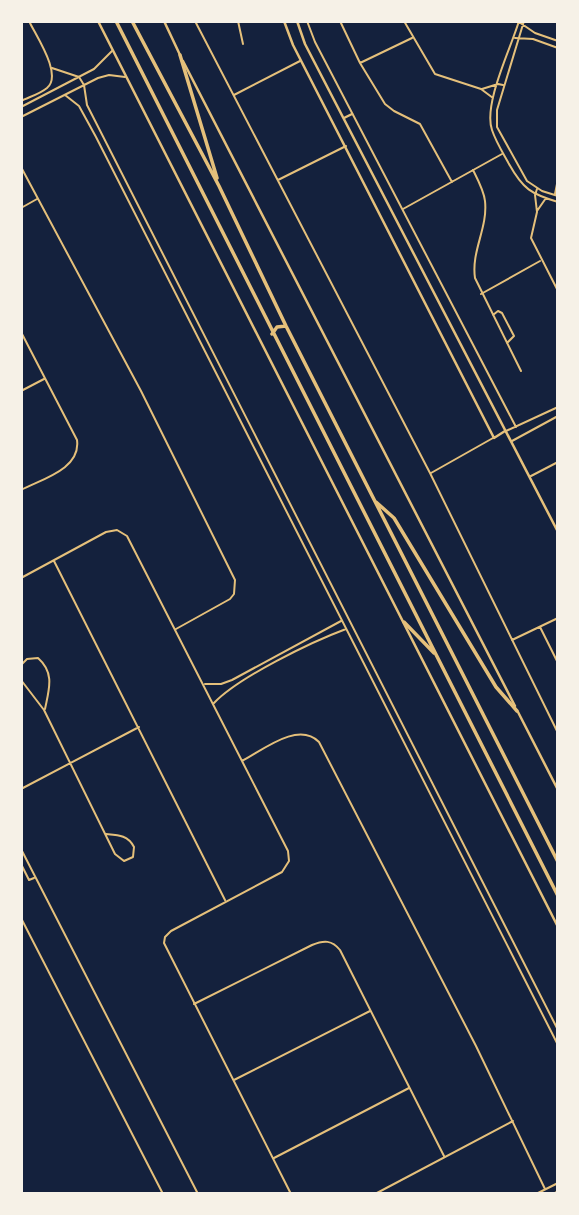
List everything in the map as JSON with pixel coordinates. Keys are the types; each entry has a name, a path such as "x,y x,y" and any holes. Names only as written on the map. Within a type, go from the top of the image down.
{"highway":[{"path":"116,21 558,896"},
{"path":"132,21 219,186 286,326 558,862"},
{"path":"180,55 219,186"},
{"path":"272,334 279,326 286,326"},
{"path":"375,502 394,518 496,687 517,711"},
{"path":"404,622 437,657"}],"street":[{"path":"21,101 48,88 53,78 52,68 29,21"},
{"path":"98,21 558,927"},
{"path":"164,21 558,790"},
{"path":"195,21 430,474 558,733"},
{"path":"238,21 243,44"},
{"path":"284,21 301,61 494,438"},
{"path":"297,21 305,44 558,532"},
{"path":"307,21 352,114 516,426"},
{"path":"340,21 360,63 389,108 420,124 452,182"},
{"path":"404,21 435,74 481,89 494,98"},
{"path":"558,41 535,33 519,22 494,98 491,126 520,182 535,195 558,202"},
{"path":"524,23 496,116 497,127 523,176 537,189 556,195 558,180"},
{"path":"360,63 413,38"},
{"path":"514,38 533,39 558,48"},
{"path":"21,107 94,69 113,50"},
{"path":"234,94 301,61"},
{"path":"52,68 79,77 87,105 558,1030"},
{"path":"94,69 98,78"},
{"path":"21,117 98,78 109,75 125,77"},
{"path":"481,89 498,84 505,86"},
{"path":"65,95 74,100 81,109 558,1045"},
{"path":"344,118 352,114"},
{"path":"278,180 346,146"},
{"path":"402,210 503,153"},
{"path":"21,167 141,391 235,580 234,594 230,599 176,629"},
{"path":"473,170 485,202 484,225 473,261 475,278 521,371"},
{"path":"537,189 537,212 531,238 558,291"},
{"path":"537,212 547,193"},
{"path":"128,200 134,196"},
{"path":"21,208 38,199"},
{"path":"481,294 541,261"},
{"path":"492,315 500,312 514,336 506,343"},
{"path":"21,332 77,440 78,449 69,465 21,490"},
{"path":"21,391 45,379"},
{"path":"430,474 506,431 558,407"},
{"path":"511,442 558,416"},
{"path":"245,430 252,427"},
{"path":"530,477 558,462"},
{"path":"296,530 302,526"},
{"path":"21,578 106,532 117,530 124,533 288,850 289,861 277,876 171,931 165,937 165,948 290,1194"},
{"path":"53,560 140,727 226,902"},
{"path":"512,640 558,618"},
{"path":"203,683 221,684 232,680 342,620"},
{"path":"540,627 558,663"},
{"path":"213,703 235,685 346,629"},
{"path":"21,665 27,659 38,658 46,667 51,678 44,710"},
{"path":"21,680 44,710 117,858 124,861 133,857 134,847 128,839 120,835 106,834"},
{"path":"21,789 140,727"},
{"path":"242,761 296,734 310,735 319,742 513,1121 545,1189"},
{"path":"21,849 198,1194"},
{"path":"21,864 29,880 35,877"},
{"path":"489,911 496,908"},
{"path":"21,918 163,1194"},
{"path":"194,1004 323,941 334,944 340,950 444,1156"},
{"path":"233,1081 371,1011"},
{"path":"273,1158 410,1088"},
{"path":"154,1123 160,1120"},
{"path":"374,1194 513,1121"},
{"path":"536,1194 558,1183"},
{"path":"553,1194 558,1191"}]}
